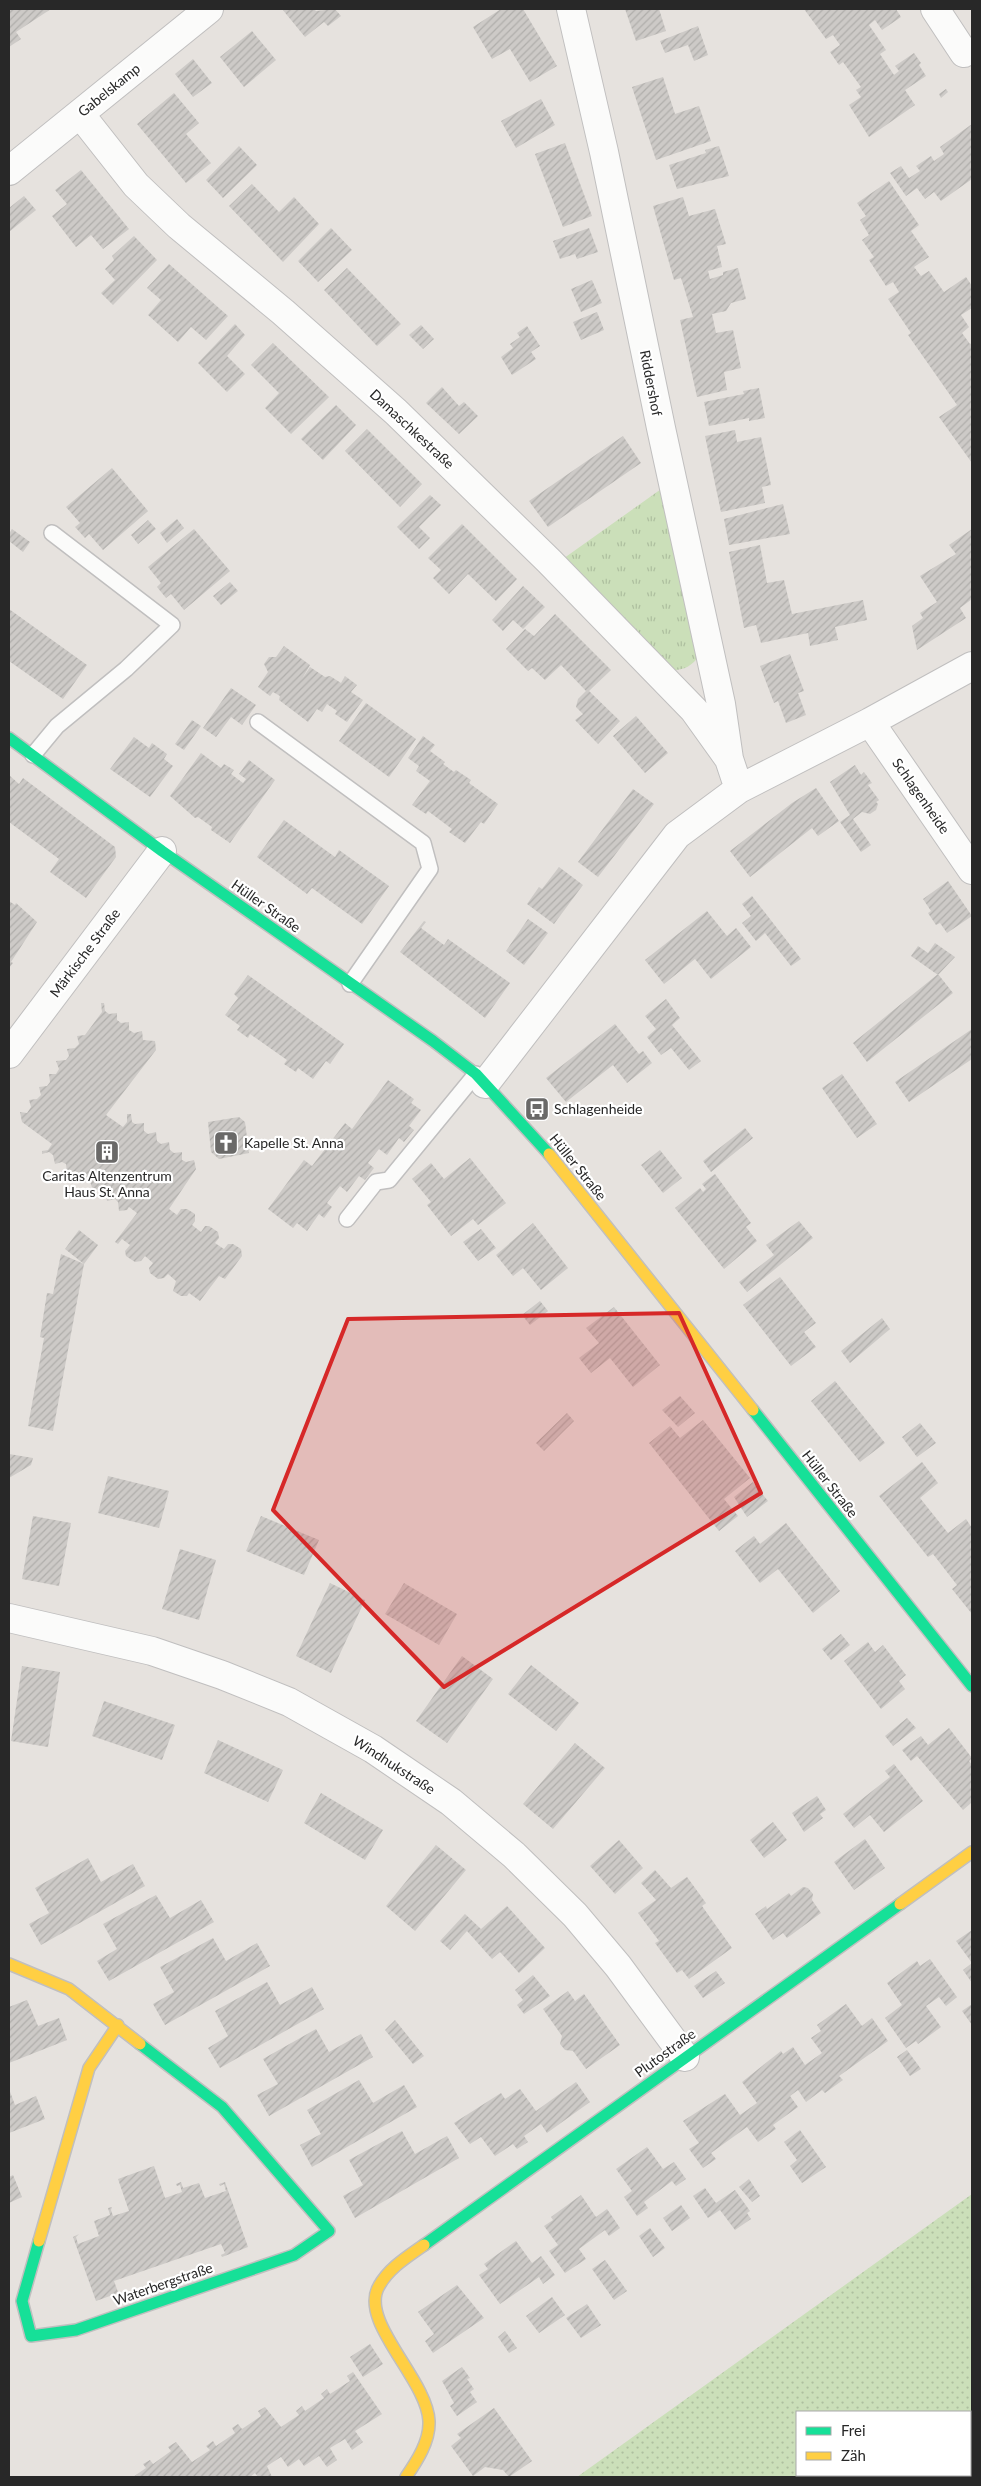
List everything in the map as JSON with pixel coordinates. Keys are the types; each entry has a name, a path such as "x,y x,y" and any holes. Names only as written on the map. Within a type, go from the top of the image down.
{"street":[{"name":"Gabelskamp","path":"9,171 210,9"},
{"name":"Riddershof","path":"571,9 604,152 660,428 721,704 729,759"},
{"path":"935,9 964,53"},
{"name":"Damaschkestraße","path":"80,114 136,185 179,226 283,312 396,412 549,561 694,710 729,759"},
{"path":"481,1079 677,835 740,789 870,722 972,666"},
{"name":"Schlagenheide","path":"870,722 972,870"},
{"name":"Hüller Straße","path":"9,738 162,851 433,1041 481,1079 552,1157 972,1686"},
{"path":"729,759 740,789"},
{"name":"Märkische Straße","path":"9,1054 162,851"},
{"name":"Windhukstraße","path":"9,1618 152,1651 222,1675 289,1702 373,1749 451,1802 514,1855 575,1915 618,1966 685,2057"},
{"name":"Plutostraße","path":"406,2477 421,2453 429,2421 423,2394 406,2364 377,2322 374,2303 378,2281 391,2269 972,1852"},
{"name":"Waterbergstraße","path":"9,1964 69,1989 118,2025 222,2107 330,2231 294,2254 76,2330 30,2336 22,2302 89,2068 118,2025"}],"lane":[{"path":"33,755 57,726 126,669 172,625 52,533"},
{"path":"258,722 422,843 430,869 350,984"},
{"path":"347,1219 376,1182 389,1180 481,1079"}],"highlighted area":[{"path":"679,1313 761,1493 444,1687 273,1510 348,1319"}],"green space":[{"path":"664,487 700,655 693,663 686,667 673,670 668,670 560,561"},
{"path":"972,2194 971,2431 971,2411 796,2411 796,2476 897,2476 577,2477"},
{"path":"971,2452 972,2477 932,2477 971,2476"}],"building":[{"path":"9,9 51,9 16,32 21,39 9,47"},
{"path":"282,9 314,9 316,11 335,9 341,16 328,26 324,22 305,37"},
{"path":"501,9 523,9 557,66 530,82 510,49 492,59 473,27"},
{"path":"625,9 659,9 666,31 636,41"},
{"path":"804,9 896,9 901,17 882,30 875,20 869,25 886,50 880,54 894,75 899,71 895,66 914,53 921,63 919,65 926,76 905,90 915,105 869,137 849,105 861,97 856,90 861,87 843,62 839,65 830,52 840,45 833,35 826,39"},
{"path":"698,26 708,55 694,61 688,45 665,53 660,41"},
{"path":"252,31 276,60 244,87 220,57"},
{"path":"193,59 212,83 193,97 175,74"},
{"path":"663,77 675,114 699,106 711,141 656,160 632,87"},
{"path":"946,89 948,92 941,98 939,94"},
{"path":"174,93 199,123 186,134 211,163 186,183 137,124"},
{"path":"541,99 555,125 516,148 501,121"},
{"path":"972,124 972,179 941,201 934,192 925,199 917,188 906,196 890,173 901,166 909,178 920,171 916,166 931,156 934,161 944,154 940,147"},
{"path":"565,143 592,216 563,227 535,154"},
{"path":"239,146 257,165 223,198 206,180"},
{"path":"719,146 729,176 677,189 669,165 706,153 705,150"},
{"path":"81,170 129,229 103,249 91,235 76,247 52,216 67,204 55,190"},
{"path":"889,181 919,225 911,231 929,257 914,267 921,276 929,271 944,292 966,277 972,286 972,308 961,315 969,327 962,333 970,344 972,343 972,463 939,417 957,405 908,335 911,333 888,299 899,292 893,282 886,286 869,260 874,257 862,240 869,235 860,220 866,216 857,203"},
{"path":"252,184 279,212 294,197 319,224 283,262 229,206"},
{"path":"24,196 36,210 9,232 9,208"},
{"path":"683,197 689,216 715,209 726,244 717,246 722,267 708,271 710,279 723,275 723,272 738,268 746,299 731,303 726,311 712,314 716,333 733,330 741,368 724,372 727,390 697,397 680,320 693,317 681,278 674,280 653,206"},
{"path":"331,228 352,250 318,282 298,261"},
{"path":"589,228 598,252 577,259 575,254 560,259 553,241"},
{"path":"134,236 157,260 113,305 101,293 115,280 105,269 114,260 112,256"},
{"path":"169,264 228,316 206,340 191,327 178,342 148,315 161,300 147,288"},
{"path":"347,268 401,324 377,346 324,290"},
{"path":"592,280 602,303 581,312 571,289"},
{"path":"597,312 604,330 581,340 573,322"},
{"path":"235,324 245,335 227,356 245,374 227,392 198,363"},
{"path":"421,325 434,339 423,349 409,335"},
{"path":"527,326 540,346 531,352 536,359 512,375 501,357 513,348 510,344 520,337 517,333"},
{"path":"273,343 329,397 291,434 265,408 279,393 251,365"},
{"path":"442,387 459,406 464,402 478,416 459,434 426,403"},
{"path":"759,388 765,418 749,421 749,418 709,426 704,402 744,394 743,391"},
{"path":"336,405 356,425 323,460 301,439"},
{"path":"367,429 422,484 400,507 345,451"},
{"path":"735,430 737,442 761,437 771,485 762,487 765,503 721,512 705,436"},
{"path":"623,436 641,463 548,527 529,501"},
{"path":"112,468 148,511 103,550 89,534 85,538 75,527 80,523 66,507"},
{"path":"430,495 441,505 419,527 430,538 419,549 397,527"},
{"path":"783,504 790,534 729,545 724,519"},
{"path":"177,519 184,528 167,543 160,533"},
{"path":"148,520 156,529 138,544 131,535"},
{"path":"462,524 517,579 496,601 468,574 449,594 433,578 441,570 428,558"},
{"path":"12,529 30,542 23,552 9,541 9,534"},
{"path":"194,529 230,571 184,610 171,594 166,598 157,587 161,583 148,567"},
{"path":"972,529 972,599 960,608 966,618 917,650 912,626 923,618 920,613 937,602 920,576 956,554 949,545"},
{"path":"760,545 767,583 784,580 792,614 863,600 867,620 835,627 838,640 810,646 808,633 761,643 756,625 744,628 729,552"},
{"path":"230,582 238,591 221,605 213,596"},
{"path":"523,586 545,607 523,629 513,620 503,631 492,620"},
{"path":"9,609 87,665 63,699 9,661"},
{"path":"555,614 611,670 589,691 620,721 598,744 575,720 583,714 576,707 578,699 586,691 561,665 545,680 532,668 528,671 506,649 525,629 534,636"},
{"path":"284,646 310,665 302,679 310,667 325,677 330,676 341,683 345,676 357,685 351,692 363,700 347,722 335,714 337,711 327,704 322,712 317,709 308,722 279,700 280,696 273,692 270,696 258,687 268,672 264,664 269,657 276,657"},
{"path":"790,654 804,691 798,693 806,715 786,723 778,701 774,703 760,666"},
{"path":"231,688 256,705 242,725 231,717 216,737 203,728"},
{"path":"366,703 416,739 389,777 339,741"},
{"path":"636,716 668,753 645,773 613,736"},
{"path":"192,720 201,726 184,750 175,744"},
{"path":"423,736 435,745 430,751 445,762 443,764 471,780 469,783 498,804 484,824 481,822 465,843 449,832 452,829 428,811 426,814 412,805 430,781 416,771 419,766 408,758"},
{"path":"134,737 149,748 152,743 167,754 164,759 173,766 150,797 110,769"},
{"path":"201,753 221,768 224,764 234,770 231,774 243,783 246,779 239,774 249,760 275,780 230,843 211,830 212,827 198,817 195,818 170,796"},
{"path":"855,765 861,775 864,772 872,783 868,785 879,800 876,802 878,804 876,810 870,814 862,812 853,819 871,845 861,852 840,822 850,815 830,782"},
{"path":"9,775 19,784 23,778 115,847 116,857 86,898 50,872 59,859 9,822"},
{"path":"816,788 839,821 818,836 812,828 750,877 730,851 792,803"},
{"path":"633,789 654,804 598,877 578,862"},
{"path":"284,820 335,857 339,850 389,886 362,924 312,888 307,894 257,857"},
{"path":"559,867 583,885 554,924 527,904 539,887 542,889"},
{"path":"948,881 972,916 947,933 940,923 936,925 928,913 931,911 923,899"},
{"path":"752,896 801,959 791,966 765,933 756,941 742,923 751,916 742,904"},
{"path":"9,901 15,905 16,903 37,922 9,968"},
{"path":"707,911 727,936 736,928 751,947 711,979 695,959 664,984 645,960"},
{"path":"528,919 548,933 524,965 506,951"},
{"path":"424,921 426,922 421,928 444,945 448,939 510,983 485,1018 400,952"},
{"path":"935,943 955,957 938,975 911,956 918,946 928,953"},
{"path":"938,974 953,993 867,1062 853,1043"},
{"path":"248,975 344,1044 330,1064 326,1061 313,1079 298,1068 296,1072 284,1064 287,1060 250,1034 248,1038 237,1030 240,1026 225,1015 238,998 234,994"},
{"path":"666,999 680,1018 672,1025 701,1061 689,1070 671,1048 661,1055 647,1037 656,1029 645,1016"},
{"name":"Caritas Altenzentrum Haus St. Anna","path":"101,1003 104,1003 105,1011 109,1014 117,1013 117,1020 121,1023 129,1022 129,1030 134,1033 142,1031 143,1040 155,1041 156,1050 106,1115 123,1127 127,1122 127,1114 131,1114 132,1122 135,1124 144,1123 144,1131 148,1134 156,1132 157,1141 161,1144 169,1142 170,1150 174,1153 182,1152 182,1160 186,1162 194,1160 196,1169 169,1209 177,1215 181,1209 187,1209 195,1214 195,1221 192,1225 201,1232 205,1226 209,1226 218,1232 219,1238 215,1243 224,1249 228,1244 233,1244 241,1249 242,1256 225,1279 219,1276 200,1301 189,1293 187,1296 181,1296 173,1291 176,1281 168,1274 164,1278 158,1279 150,1273 149,1268 153,1263 145,1256 141,1261 135,1262 126,1256 125,1251 130,1245 122,1239 118,1244 115,1242 137,1213 129,1207 127,1210 119,1211 118,1202 115,1199 107,1201 106,1193 101,1189 93,1191 90,1181 80,1183 79,1173 75,1171 67,1173 66,1164 62,1162 55,1164 53,1155 49,1152 42,1154 42,1151 48,1150 52,1144 22,1122 20,1112 27,1113 31,1107 29,1100 37,1099 41,1095 39,1087 47,1086 50,1082 49,1074 56,1074 59,1069 56,1061 66,1060 69,1056 67,1049 75,1048 79,1044 77,1036 85,1035 102,1012"},
{"path":"615,1024 639,1054 643,1051 652,1063 627,1083 613,1065 566,1102 546,1078"},
{"path":"972,1029 972,1059 909,1102 895,1082"},
{"path":"842,1074 877,1124 857,1138 822,1088"},
{"path":"388,1080 414,1099 411,1103 421,1110 409,1126 414,1130 404,1142 399,1138 387,1155 379,1149 368,1163 374,1168 365,1180 359,1176 347,1192 340,1186 327,1203 332,1207 324,1218 319,1214 307,1231 297,1223 293,1228 268,1209 304,1160 312,1166 345,1123 352,1129"},
{"path":"239,1117 245,1122 249,1153 219,1159 211,1152 208,1122"},
{"path":"745,1128 753,1138 711,1172 703,1161"},
{"path":"660,1150 682,1178 663,1193 641,1165"},
{"path":"470,1158 506,1203 478,1225 473,1219 451,1236 427,1205 431,1202 412,1179 431,1163 444,1179"},
{"path":"715,1174 751,1223 746,1227 757,1241 724,1269 675,1208 700,1188 703,1192 706,1189 702,1184"},
{"path":"799,1221 813,1238 747,1292 739,1282 774,1255 766,1245"},
{"path":"533,1223 568,1268 541,1290 523,1268 513,1276 496,1255"},
{"path":"481,1229 496,1248 478,1261 463,1242"},
{"path":"79,1230 98,1245 84,1264 65,1249"},
{"path":"61,1254 84,1264 53,1431 28,1426 44,1338 40,1337 47,1293 53,1294"},
{"path":"780,1277 816,1323 804,1332 816,1347 791,1366 743,1305"},
{"path":"540,1301 548,1311 530,1325 522,1315"},
{"path":"614,1307 660,1365 633,1387 610,1358 591,1373 579,1358 599,1343 586,1328"},
{"path":"882,1318 890,1329 850,1363 841,1351"},
{"path":"835,1381 885,1443 860,1462 811,1401"},
{"path":"680,1396 695,1413 678,1427 662,1410"},
{"path":"567,1413 574,1421 544,1451 536,1443"},
{"path":"703,1420 750,1478 724,1499 738,1516 719,1531 649,1443 670,1426 680,1438"},
{"path":"920,1423 936,1443 917,1457 902,1437"},
{"path":"9,1454 33,1458 31,1465 9,1478"},
{"path":"922,1462 938,1483 920,1498 948,1533 966,1519 972,1528 972,1614 952,1589 957,1585 933,1554 928,1557 879,1496"},
{"path":"108,1476 169,1491 159,1528 98,1513"},
{"path":"753,1482 768,1501 747,1517 734,1497"},
{"path":"33,1516 71,1523 59,1586 22,1579"},
{"path":"261,1516 319,1540 304,1575 246,1551"},
{"path":"786,1523 840,1591 813,1613 778,1569 760,1583 735,1551 754,1536 760,1544"},
{"path":"180,1549 216,1560 199,1620 162,1609"},
{"path":"330,1583 365,1600 331,1673 296,1656"},
{"path":"404,1583 457,1614 439,1645 385,1614"},
{"path":"841,1634 850,1645 831,1660 822,1649"},
{"path":"868,1642 875,1652 883,1645 906,1675 899,1681 905,1689 881,1709 844,1661"},
{"path":"462,1656 493,1679 447,1743 416,1721"},
{"path":"531,1665 579,1703 556,1731 508,1694"},
{"path":"22,1666 60,1672 48,1747 11,1741"},
{"path":"104,1701 175,1725 162,1760 92,1736"},
{"path":"907,1718 916,1728 893,1746 885,1736"},
{"path":"949,1728 972,1758 969,1761 972,1765 972,1802 963,1810 917,1756 911,1761 902,1750 921,1736 928,1745"},
{"path":"218,1740 283,1770 268,1802 204,1773"},
{"path":"575,1743 605,1768 553,1829 523,1804"},
{"path":"894,1764 923,1801 884,1832 870,1815 854,1828 843,1814 890,1777 885,1771"},
{"path":"321,1793 383,1830 365,1860 304,1823"},
{"path":"817,1796 826,1810 820,1814 823,1818 804,1832 792,1813"},
{"path":"773,1822 787,1840 764,1858 750,1840"},
{"path":"865,1839 885,1868 854,1890 834,1862"},
{"path":"619,1840 643,1868 615,1894 590,1866"},
{"path":"436,1845 466,1870 415,1931 386,1906"},
{"path":"88,1858 101,1882 133,1864 145,1886 41,1945 29,1924 49,1913 35,1888"},
{"path":"655,1870 671,1888 687,1877 706,1903 702,1906 732,1948 689,1979 682,1970 677,1973 655,1943 659,1941 638,1913 656,1900 641,1883"},
{"path":"803,1887 808,1888 813,1894 812,1900 821,1913 787,1938 783,1933 773,1940 755,1914 766,1906 767,1909 789,1893 791,1896"},
{"path":"156,1895 170,1918 201,1900 214,1922 109,1981 97,1961 117,1949 103,1924"},
{"path":"507,1906 545,1948 519,1973 500,1952 492,1959 467,1931 450,1950 440,1941 465,1914 481,1929"},
{"path":"972,1930 972,1963 956,1941"},
{"path":"213,1938 226,1961 257,1943 270,1966 165,2025 153,2004 174,1992 160,1967"},
{"path":"930,1959 957,1997 946,2006 939,1997 926,2006 941,2027 918,2044 916,2041 906,2048 885,2018 902,2005 887,1983 917,1961 920,1966"},
{"path":"972,1963 972,1983 963,1970"},
{"path":"716,1971 725,1983 703,1998 694,1986"},
{"path":"533,1975 550,1996 524,2014 517,2005 523,2000 515,1990"},
{"path":"267,1982 280,2005 312,1987 324,2009 220,2068 208,2048 228,2036 215,2011"},
{"path":"568,1991 575,2001 584,1994 620,2045 586,2069 573,2051 565,2050 560,2044 562,2036 543,2009"},
{"path":"27,2000 38,2026 59,2018 67,2040 9,2063 9,2007"},
{"path":"846,2004 862,2026 872,2018 888,2041 839,2076 843,2080 825,2093 822,2090 806,2102 798,2090 790,2096 798,2107 773,2125 776,2129 758,2142 747,2127 711,2153 716,2159 703,2168 689,2149 699,2143 683,2121 725,2094 740,2115 757,2103 742,2082 781,2051 783,2054 793,2047 805,2065 822,2053 811,2038 821,2031 817,2025"},
{"path":"972,2004 972,2025 962,2011"},
{"path":"395,2020 424,2056 413,2064 385,2030"},
{"path":"316,2029 329,2052 361,2034 373,2057 269,2116 257,2095 278,2084 263,2059"},
{"path":"907,2050 921,2069 910,2076 897,2057"},
{"path":"359,2080 373,2103 404,2085 417,2107 312,2167 300,2145 321,2134 307,2110"},
{"path":"576,2082 590,2102 547,2133 541,2124 524,2136 528,2142 517,2149 513,2144 495,2156 481,2137 470,2144 454,2123 501,2093 505,2099 520,2089 536,2111"},
{"path":"9,2089 15,2105 36,2096 45,2119 9,2133"},
{"path":"800,2130 826,2167 802,2183 790,2166 797,2160 784,2142"},
{"path":"402,2131 415,2154 447,2136 459,2158 355,2218 343,2196 363,2185 349,2160"},
{"path":"647,2147 663,2169 674,2162 686,2179 676,2186 672,2181 644,2202 648,2208 637,2216 624,2197 632,2191 616,2169"},
{"path":"154,2166 165,2198 182,2192 180,2185 177,2186 176,2184 181,2182 183,2188 199,2183 205,2198 226,2191 224,2184 220,2186 219,2184 225,2182 248,2247 222,2257 221,2255 225,2253 221,2244 114,2281 118,2292 121,2292 96,2301 73,2237 79,2234 76,2237 78,2244 99,2236 94,2221 110,2215 108,2208 112,2207 113,2216 129,2211 118,2179"},
{"path":"13,2175 22,2197 9,2203 9,2177"},
{"path":"749,2179 760,2196 752,2202 739,2187"},
{"path":"705,2188 716,2203 735,2190 750,2211 747,2213 751,2219 735,2230 720,2210 708,2218 693,2196"},
{"path":"581,2195 596,2217 607,2209 620,2228 609,2236 605,2230 579,2249 586,2259 565,2273 549,2251 558,2245 544,2226 553,2220 551,2217"},
{"path":"681,2205 690,2218 672,2231 663,2218"},
{"path":"650,2228 665,2248 653,2257 639,2236"},
{"path":"516,2241 532,2263 541,2256 555,2275 543,2284 539,2277 500,2304 479,2275 488,2269 484,2264"},
{"path":"605,2260 627,2291 614,2300 592,2269"},
{"path":"457,2285 484,2318 433,2353 425,2341 434,2334 418,2312"},
{"path":"552,2297 565,2315 539,2333 526,2316"},
{"path":"587,2304 601,2325 581,2338 566,2318"},
{"path":"505,2331 517,2348 509,2353 498,2337"},
{"path":"370,2344 383,2364 363,2377 350,2357"},
{"path":"462,2367 470,2378 467,2379 474,2389 470,2392 477,2402 457,2416 450,2406 454,2403 442,2381"},
{"path":"353,2372 382,2414 355,2431 363,2442 352,2450 345,2439 330,2448 337,2460 327,2467 319,2456 304,2466 299,2459 288,2467 281,2457 267,2466 272,2477 258,2477 255,2473 250,2477 133,2477 146,2468 143,2464 150,2460 153,2464 171,2451 168,2447 176,2442 192,2462 210,2450 206,2446 213,2441 216,2446 235,2433 232,2428 238,2424 242,2429 261,2416 258,2411 265,2407 281,2427 299,2415 296,2411 302,2406 305,2411 324,2398 321,2394 327,2389 330,2394 350,2381 347,2376"},
{"path":"494,2408 532,2461 509,2477 503,2470 485,2467 473,2476 451,2446 461,2438 457,2434"}],"traffic: fast":[{"path":"9,738 162,851 433,1041 476,1074 549,1154"},
{"path":"753,1410 972,1686"},
{"path":"424,2245 900,1904"},
{"path":"39,2241 22,2301 31,2336 76,2330 294,2255 329,2231 222,2107 140,2044"}],"traffic: slow":[{"path":"549,1154 753,1410"},
{"path":"900,1904 972,1852"},
{"path":"9,1964 69,1989 140,2044"},
{"path":"39,2241 89,2068 118,2025"},
{"path":"406,2477 425,2443 429,2421 425,2405 417,2387 385,2333 378,2316 375,2300 379,2286 388,2274 399,2263 424,2245"}],"place":[{"name":"Schlagenheide","path":"537,1109"},
{"name":"Kapelle St. Anna","path":"226,1143"},
{"name":"Caritas Altenzentrum Haus St. Anna","path":"107,1152"}]}
